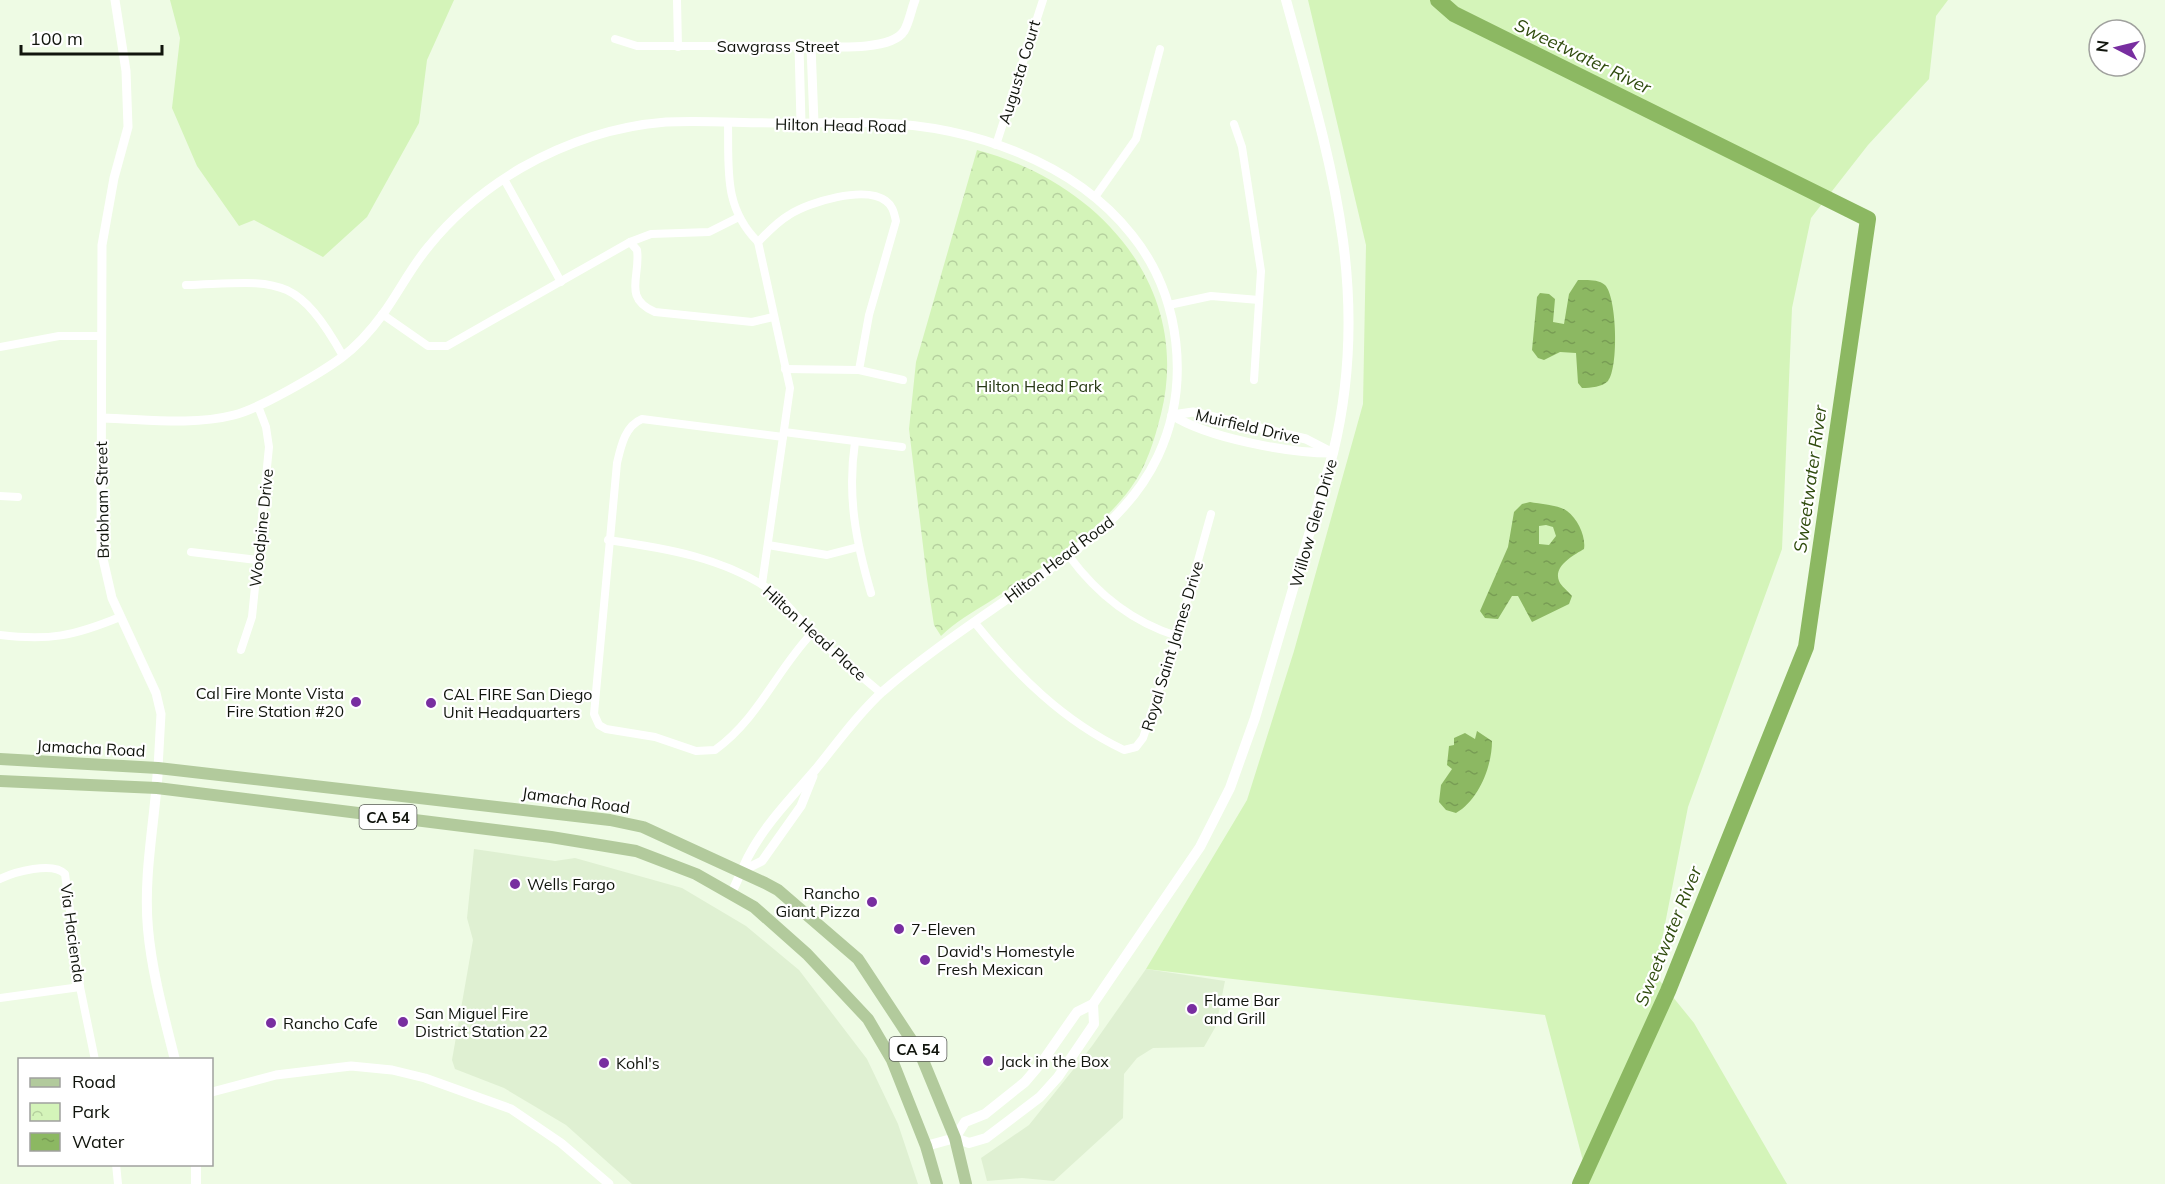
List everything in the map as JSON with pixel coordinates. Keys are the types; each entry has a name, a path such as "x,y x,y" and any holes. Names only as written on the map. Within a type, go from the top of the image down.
{"main road":[{"name":"Willow Glen Drive","path":"955,1138 965,1122 985,1114 1024,1082 1042,1062 1077,1012 1093,1004 1200,847 1230,788 1255,718 1333,453 1342,416 1349,356 1349,275 1329,161 1286,0"},
{"name":"Jamacha Road","path":"0,759 158,768 610,820 643,827 744,870 778,890 858,959 920,1053 955,1138 966,1184"},
{"name":"Brabham Street","path":"158,768 149,858 148,928 158,996 175,1058"},
{"name":"CA 54","path":"0,781 157,788 619,847 696,874 754,907 807,954 868,1019 892,1060 926,1146 937,1184"},
{"name":"Willow Glen Drive","path":"926,1146 955,1138 969,1143 986,1138 1040,1097 1058,1077 1094,1024 1093,1004"},
{"path":"196,1166 196,1184"}],"street":[{"name":"Brabham Street","path":"115,0 126,71 128,127 114,178 102,245 100,550 106,581 120,617 156,693 161,714 158,768"},
{"path":"676,0 678,47"},
{"name":"Sawgrass Street","path":"615,39 637,46 678,47 881,45 894,41 904,32 915,0"},
{"name":"Augusta Court","path":"996,145 1043,0"},
{"path":"800,46 801,123"},
{"path":"812,46 814,123"},
{"path":"1095,197 1136,139 1160,49"},
{"name":"Hilton Head Road","path":"102,418 185,421 234,416 258,406 343,356 382,314 427,248 455,217 504,179 557,148 585,138 663,122 905,125 939,130 996,145 1055,171 1095,197 1137,241 1156,273 1169,305 1177,359 1172,415 1161,450 1136,493 1110,522 1069,556 881,693 853,721 814,770 786,800 747,858 744,870 731,894"},
{"path":"728,123 730,195 739,217 758,242 790,388 762,584"},
{"path":"1234,124 1242,147 1260,262 1254,380"},
{"path":"504,179 561,282"},
{"path":"758,242 775,224 791,214 807,206 837,197 876,196 886,200 893,208 896,221 869,315 859,370"},
{"path":"382,314 428,346 447,346 630,242 651,234 710,232 739,217"},
{"path":"630,242 637,250 634,285 636,294 644,307 655,312 752,322 773,317"},
{"path":"186,285 257,283 294,292 325,324 343,356"},
{"path":"1169,305 1212,296 1259,300"},
{"path":"0,347 59,336 102,336"},
{"path":"785,369 859,370 903,380"},
{"name":"Woodpine Drive","path":"241,650 252,617 269,447 266,427 258,406"},
{"name":"Muirfield Drive","path":"1172,415 1193,412 1295,436 1333,453"},
{"name":"Muirfield Drive","path":"1172,415 1190,427 1303,453 1333,453"},
{"path":"812,633 787,663 758,708 715,750 696,751 655,736 606,729 599,725 594,706 608,540 617,463 622,441 633,423 642,419 903,447"},
{"path":"855,442 851,507 858,547 871,593"},
{"path":"0,496 18,497"},
{"name":"Royal Saint James Drive","path":"975,623 1024,680 1096,737 1124,750 1136,747 1143,738 1177,636 1211,514"},
{"name":"Hilton Head Place","path":"608,540 656,546 728,567 762,584 777,594 812,633 881,693"},
{"path":"768,545 827,555 858,547"},
{"path":"191,552 257,560"},
{"path":"1069,556 1117,608 1156,630 1177,636"},
{"path":"0,635 32,639 64,637 120,617"},
{"name":"Hilton Head Road","path":"744,870 762,861 788,825 801,806 814,770"},
{"name":"Via Hacienda","path":"0,879 16,871 56,868 62,871 66,878 80,987 95,1058"},
{"path":"0,998 80,987"},
{"path":"213,1092 276,1075 351,1066 392,1070 425,1078 510,1109 561,1143 609,1184"},
{"path":"116,1166 118,1184"}],"shaded area":[{"path":"474,849 555,861 575,858 682,888 746,926 799,970 867,1059 898,1124 918,1184 632,1184 566,1125 504,1088 455,1069 452,1060 473,940 467,918"},
{"path":"1146,969 1225,981 1216,1026 1204,1047 1153,1048 1137,1058 1124,1074 1123,1118 1054,1181 1022,1178 987,1181 981,1158 1029,1125 1092,1046"}],"green space":[{"path":"170,0 454,0 427,60 419,123 367,217 323,257 254,220 239,226 197,166 172,108 180,38"},
{"path":"1308,0 1948,0 1936,16 1929,79 1868,145 1811,218 1792,308 1782,549 1688,807 1655,975 1694,1023 1787,1184 1589,1184 1545,1015 1146,969 1247,800 1294,651 1363,404 1366,245"},
{"name":"Hilton Head Park","path":"977,150 1020,165 1060,186 1096,213 1126,245 1148,282 1162,323 1167,367 1156,434 1136,480 1116,506 1065,551 952,626 941,636 934,625 909,429 916,362"}],"water":[{"path":"1578,280 1596,281 1605,285 1612,303 1615,333 1614,362 1608,381 1600,386 1582,388 1578,383 1576,353 1560,352 1544,360 1538,358 1532,350 1537,297 1540,293 1549,294 1555,299 1553,322 1564,324 1569,294"},
{"path":"1530,502 1559,507 1571,514 1578,523 1584,539 1584,549 1562,566 1558,576 1560,583 1572,596 1569,604 1532,622 1518,596 1512,596 1498,619 1485,618 1480,611 1508,547 1514,512 1522,504","holes":["1539,526 1553,527 1556,536 1549,545 1539,544"]},
{"path":"1477,731 1492,741 1490,761 1483,782 1464,807 1456,813 1446,810 1439,802 1441,785 1452,769 1447,765 1449,746 1454,745 1454,738 1465,733 1475,739"}],"waterway":[{"name":"Sweetwater River","path":"1438,0 1454,14 1868,219 1806,647 1668,991 1580,1184"}],"place":[{"name":"Cal Fire Monte Vista Fire Station #20","path":"356,702"},
{"name":"CAL FIRE San Diego Unit Headquarters","path":"431,703"},
{"name":"Wells Fargo","path":"515,884"},
{"name":"Rancho Giant Pizza","path":"872,902"},
{"name":"7-Eleven","path":"899,929"},
{"name":"David's Homestyle Fresh Mexican","path":"925,960"},
{"name":"Flame Bar and Grill","path":"1192,1009"},
{"name":"San Miguel Fire District Station 22","path":"403,1022"},
{"name":"Rancho Cafe","path":"271,1023"},
{"name":"Jack in the Box","path":"988,1061"},
{"name":"Kohl's","path":"604,1063"}]}
